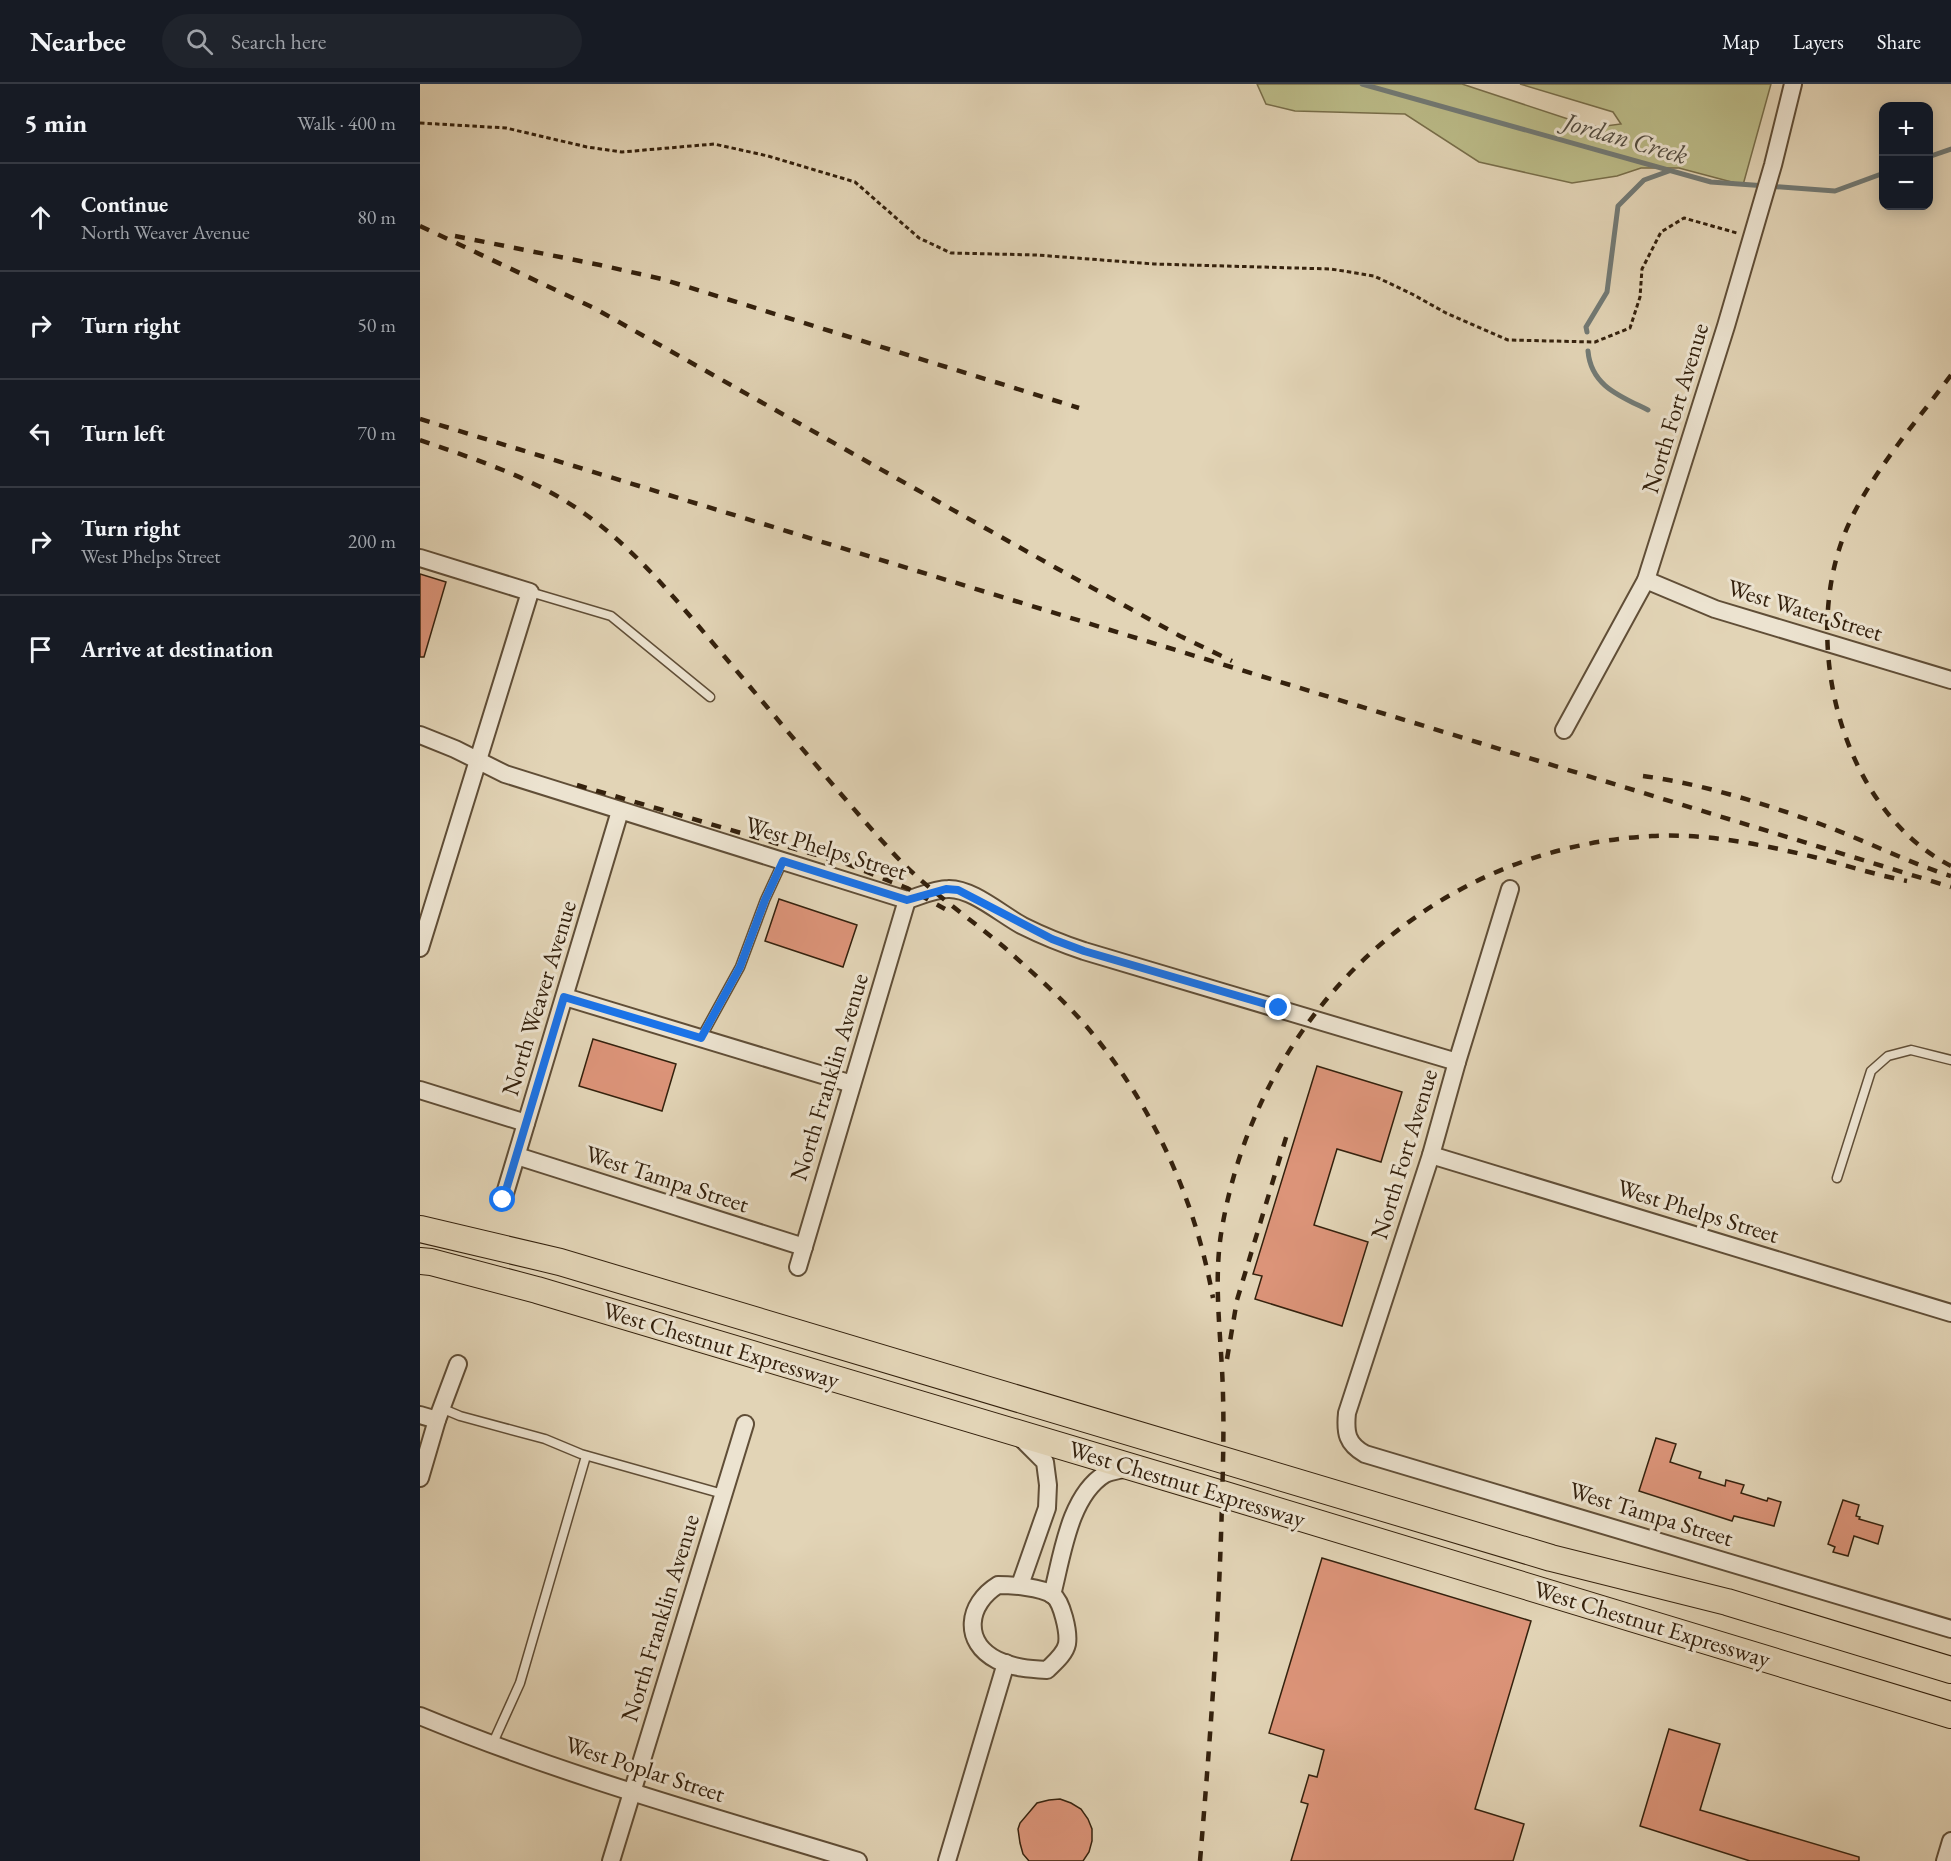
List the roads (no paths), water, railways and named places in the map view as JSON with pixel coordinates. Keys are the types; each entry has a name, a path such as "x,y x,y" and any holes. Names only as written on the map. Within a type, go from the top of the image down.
{"main road":[{"name":"West Chestnut Expressway","path":"420,1229 560,1262 1528,1551 1727,1602 1951,1670"},
{"name":"West Chestnut Expressway","path":"420,1261 537,1290 1951,1715"}],"street":[{"name":"North Fort Avenue","path":"1564,730 1646,580 1726,326 1773,165 1793,84"},
{"path":"420,558 530,592 420,948"},
{"name":"West Water Street","path":"1646,580 1715,609 1951,680"},
{"name":"West Phelps Street","path":"420,735 477,759 505,774 907,900 946,889 958,890 1022,925 1084,951 1457,1062"},
{"name":"North Weaver Avenue","path":"503,1200 621,811"},
{"name":"North Fort Avenue","path":"1347,1434 1347,1413 1431,1155 1510,889"},
{"name":"North Franklin Avenue","path":"798,1267 907,900"},
{"path":"564,997 852,1084"},
{"path":"420,1090 526,1123"},
{"name":"West Phelps Street","path":"1431,1155 1951,1313"},
{"name":"West Tampa Street","path":"517,1156 804,1247"},
{"path":"420,1478 439,1414 458,1364"},
{"path":"420,1415 439,1414"},
{"name":"North Franklin Avenue","path":"611,1861 745,1424"},
{"path":"1015,1432 1045,1462 1048,1485 1047,1508 1020,1585"},
{"name":"West Tampa Street","path":"1347,1434 1353,1447 1365,1454 1951,1629"},
{"path":"1052,1595 1074,1513 1083,1495 1106,1474 1130,1467"},
{"path":"1020,1585 1052,1595 1059,1602 1066,1625 1067,1645 1058,1660 1047,1670 1026,1669 1006,1663 989,1655 976,1640 972,1623 975,1609 986,1592 998,1586 1020,1585"},
{"path":"947,1861 1006,1663"},
{"name":"West Poplar Street","path":"420,1716 492,1744 633,1791 858,1861"},
{"path":"1945,1861 1951,1840"}],"lane":[{"path":"530,592 611,616 710,697"},
{"path":"701,1038 740,967 765,900 783,861"},
{"path":"1837,1178 1872,1071 1888,1056 1911,1050 1951,1060"},
{"path":"439,1414 460,1416 544,1439 586,1456 723,1494"},
{"path":"492,1744 520,1683 586,1456"}],"waterway":[{"name":"Jordan Creek","path":"1362,84 1711,182 1835,191 1879,175"},
{"name":"Jordan Creek","path":"1931,156 1951,149"},
{"path":"1587,332 1586,327 1607,292 1618,206 1644,180 1669,171"},
{"path":"1588,351 1590,363 1601,381 1618,394 1648,410"}],"railway":[{"path":"420,226 594,308 1058,569 1180,636 1232,661"},
{"path":"455,236 662,279 1079,408"},
{"path":"1951,375 1877,474 1852,517 1843,538 1831,581 1827,627 1830,675 1841,722 1858,766 1882,806 1913,840 1951,866"},
{"path":"420,419 1951,887"},
{"path":"420,440 526,480 566,501 605,529 641,562 675,599 893,853 933,890 1004,947 1077,1016 1132,1088 1168,1154 1195,1224 1213,1298"},
{"path":"1643,776 1711,789 1779,810 1951,876"},
{"path":"577,785 847,864 907,888 945,909"},
{"path":"1200,1861 1214,1682 1221,1547 1223,1408 1218,1274 1221,1234 1240,1155 1272,1082 1314,1015 1366,958 1426,910 1495,873 1571,848 1652,836 1715,838 1798,853 1907,881"},
{"path":"1227,1359 1237,1300 1288,1131"}]}
